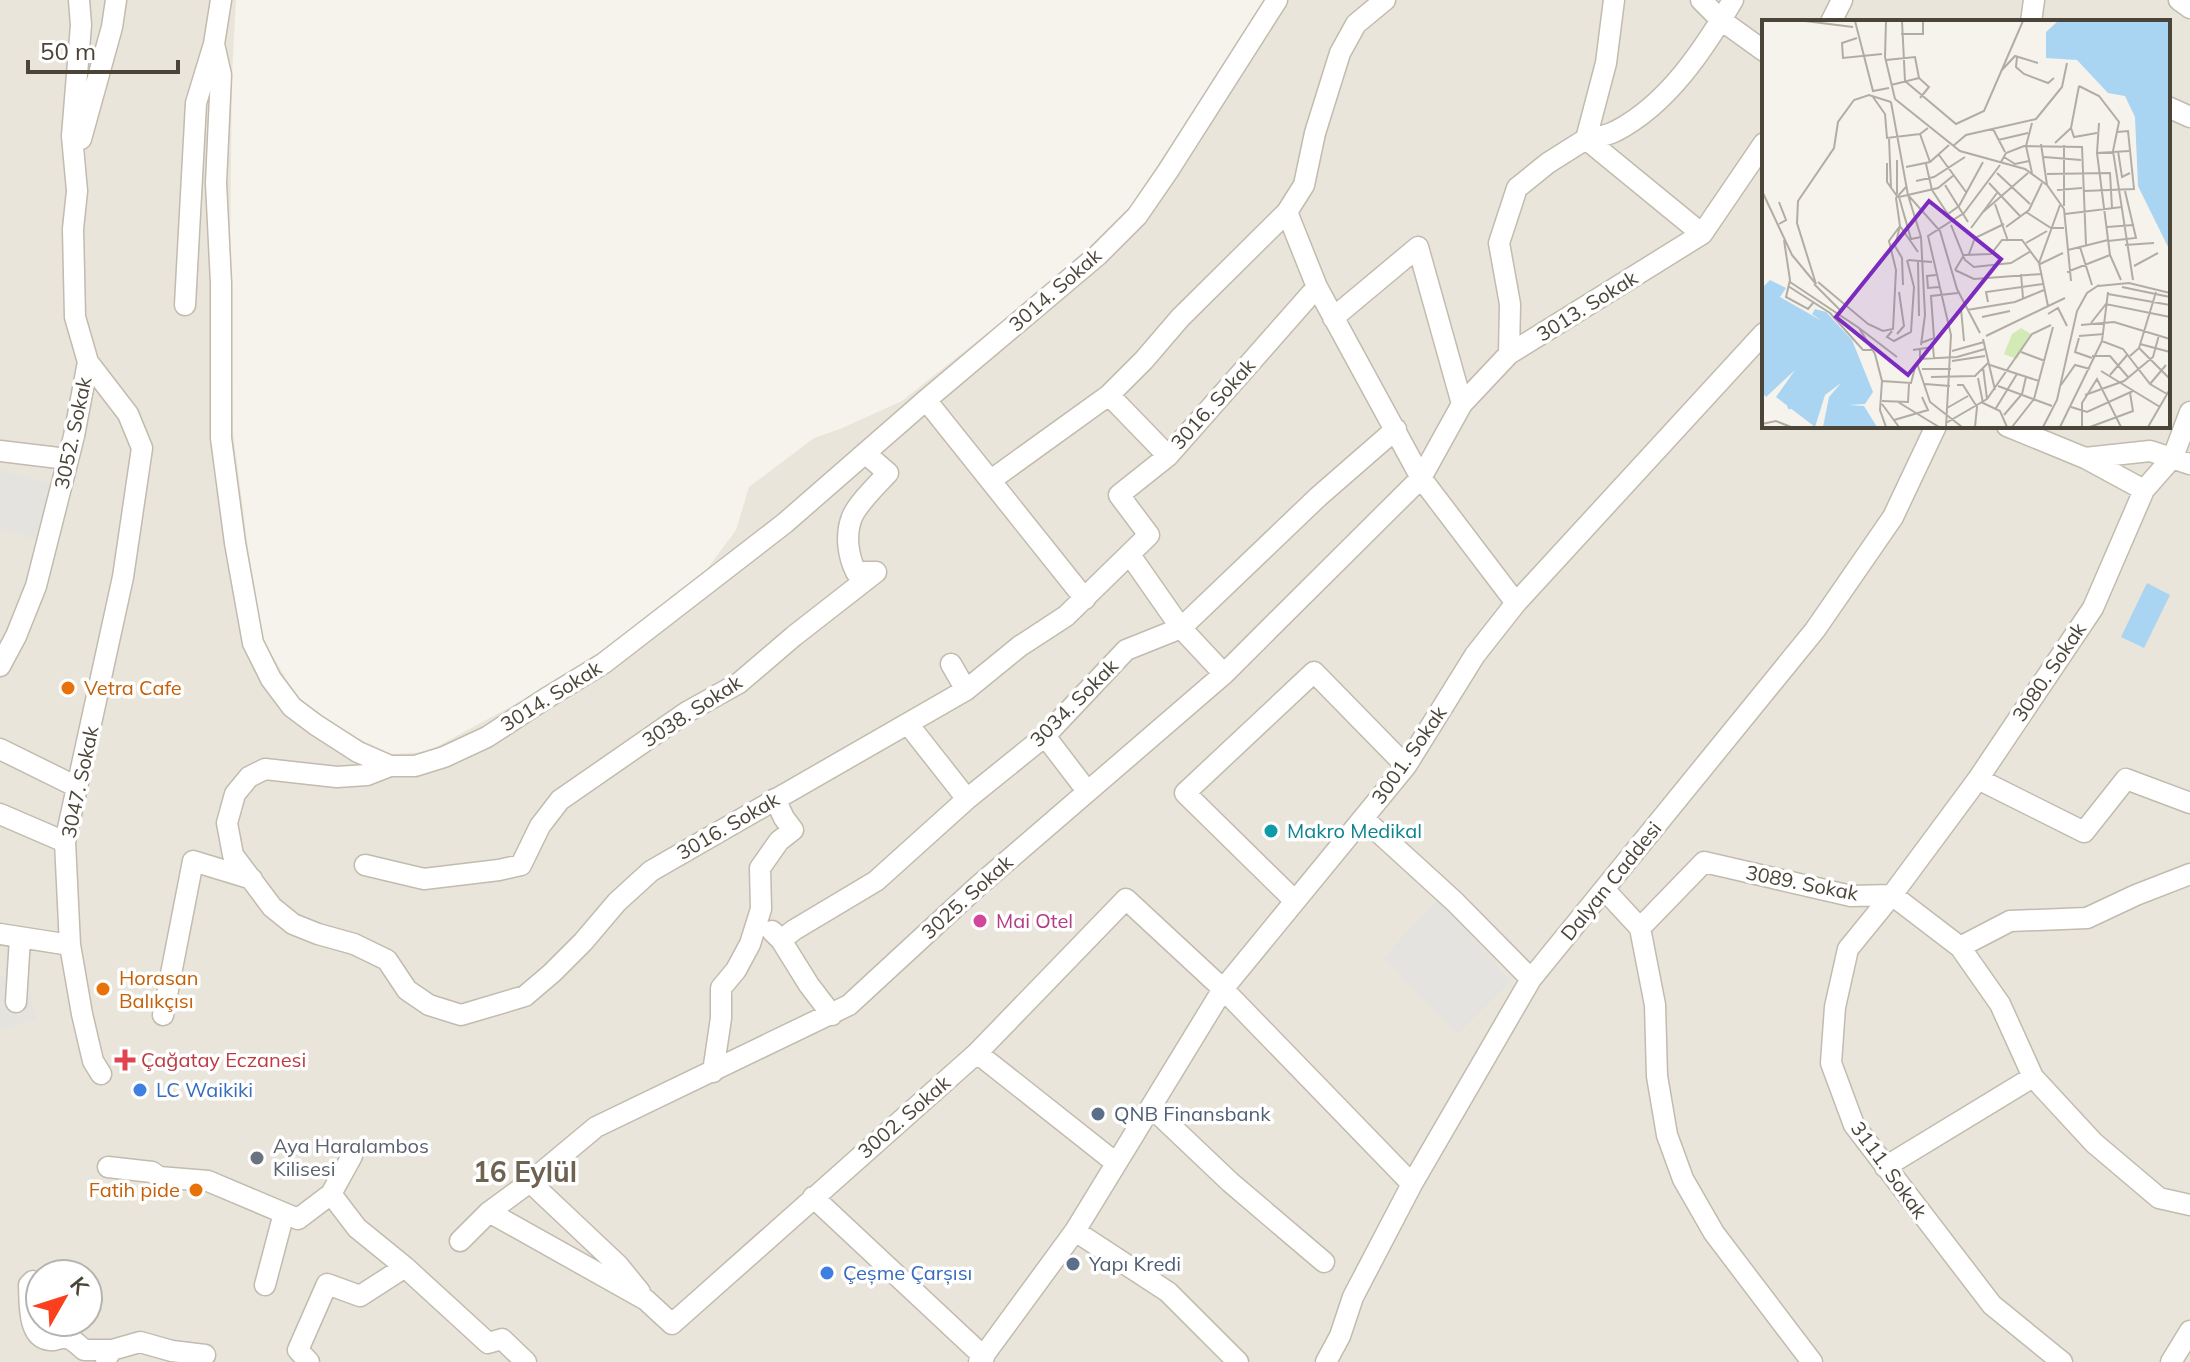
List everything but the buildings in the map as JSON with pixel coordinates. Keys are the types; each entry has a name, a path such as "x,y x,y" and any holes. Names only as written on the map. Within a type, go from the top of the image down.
{"street":[{"name":"3052. Sokak","path":"0,666 8,633 36,586 74,436 88,362 75,317 73,229 77,191 72,136 81,25 79,0"},
{"path":"74,160 112,27 116,0"},
{"path":"185,305 196,103 214,44 221,0"},
{"name":"3014. Sokak","path":"390,766 415,766 444,757 487,737 604,663 785,523 1098,255 1137,216 1277,0"},
{"path":"991,480 1109,395 1180,318 1287,212 1304,185 1315,133 1340,53 1356,24 1385,0"},
{"path":"1586,139 1606,63 1614,0"},
{"path":"1701,0 1721,20 1762,50"},
{"path":"1509,354 1510,304 1499,243 1517,188 1548,163 1586,139 1614,133 1652,106 1689,66 1733,0"},
{"path":"1832,20 1842,0"},
{"path":"2031,20 2034,0"},
{"path":"2179,0 2190,8"},
{"path":"214,44 221,75 216,183 221,283 221,438 253,643 271,679 292,707 358,752 390,766"},
{"path":"2170,108 2190,117"},
{"path":"1586,139 1702,234"},
{"name":"3013. Sokak","path":"1421,478 1462,404 1509,354 1702,234 1762,146"},
{"path":"1287,212 1317,287 1421,478 1516,603"},
{"path":"1333,318 1418,247 1462,404"},
{"name":"3016. Sokak","path":"390,766 367,775 337,777 265,769 249,777 235,794 227,823 233,855 272,907 293,924 354,944 387,960 407,990 429,1005 461,1015 525,996 552,973 617,902 651,871 966,690 1085,599 1149,535 1119,495 1168,456 1317,287"},
{"name":"3001. Sokak","path":"981,1360 1075,1231 1223,989 1406,766 1475,655 1516,603 1762,335"},
{"name":"3047. Sokak","path":"88,362 128,414 142,448 123,577 65,842 70,945 93,1061 101,1074"},
{"path":"1109,395 1168,456"},
{"path":"926,400 1085,599"},
{"path":"2085,458 2150,451 2182,460 2190,412"},
{"name":"Dalyan Caddesi","path":"1326,1362 1340,1336 1353,1297 1412,1184 1531,979 1815,630 1893,517 1935,428"},
{"path":"2012,428 2085,458 2144,490"},
{"name":"3034. Sokak","path":"781,940 876,881 967,799 1045,736 1126,650 1181,628 1318,497 1396,429"},
{"path":"0,451 67,459"},
{"name":"3038. Sokak","path":"365,865 424,879 521,865 540,826 560,800 687,712 739,683 876,572 856,572 849,558 853,516 888,473 865,453"},
{"name":"3080. Sokak","path":"1892,895 1978,779 2093,608 2144,490 2182,460"},
{"name":"3025. Sokak","path":"460,1241 489,1212 596,1127 849,1005 965,898 1224,674 1421,478"},
{"path":"1130,555 1181,628 1224,674"},
{"path":"951,664 966,690"},
{"path":"1295,901 1185,793 1314,672 1406,766"},
{"path":"908,724 967,799"},
{"path":"1045,736 1087,791"},
{"path":"0,749 77,787"},
{"path":"1978,779 2084,832 2126,779 2190,803"},
{"path":"713,1072 721,1018 721,988 736,970 750,944 761,909 760,868 779,841 793,830 775,799"},
{"path":"0,814 65,842"},
{"path":"1364,819 1455,902 1531,979"},
{"path":"163,1015 193,861 252,879"},
{"name":"3089. Sokak","path":"1640,928 1704,862 1851,896 1892,895"},
{"path":"1960,947 2010,921 2087,918 2190,874"},
{"path":"1604,889 1640,928 1655,1005 1657,1076 1667,1135 1683,1179 1714,1233 1812,1362"},
{"path":"1892,895 1960,947 2000,1004 2033,1077 2094,1143 2159,1198 2190,1205"},
{"name":"3111. Sokak","path":"1892,895 1848,949 1835,1007 1831,1063 1854,1125 1885,1167 1992,1305 2062,1362"},
{"name":"3002. Sokak","path":"646,1300 672,1324 977,1053 1126,899 1223,989"},
{"path":"759,916 781,940 832,1015"},
{"path":"16,1002 10,936 70,945"},
{"path":"1223,989 1412,1184"},
{"path":"977,1053 1116,1163"},
{"path":"1885,1167 2033,1077"},
{"path":"1151,1107 1230,1182 1324,1262"},
{"path":"108,1167 152,1172 159,1177 208,1181 298,1219 331,1194 352,1156"},
{"path":"530,1182 618,1265 646,1300"},
{"path":"331,1194 357,1228 488,1343 502,1339 526,1362"},
{"path":"813,1197 981,1360"},
{"path":"489,1212 646,1300"},
{"path":"265,1285 284,1213"},
{"path":"1075,1231 1168,1292 1238,1362"},
{"path":"304,1356 327,1284 360,1296 405,1267"},
{"path":"2171,1362 2190,1331"},
{"path":"68,1338 84,1350 108,1356 140,1342 212,1360"}],"shaded area":[{"path":"0,0 236,0 230,255 233,433 264,642 301,704 346,733 392,754 427,752 606,655 704,573 736,530 749,487 814,438 902,401 1095,247 1121,221 1266,0 2190,0 2190,1362 0,1362"},
{"path":"0,470 55,484 40,541 0,528"},
{"path":"1438,899 1511,981 1458,1034 1383,958"},
{"path":"6,946 32,949 29,975 36,1019 0,1031 0,977 5,977"}],"water":[{"path":"2147,583 2170,595 2144,648 2121,637"}],"place":[{"name":"Vetra Cafe","path":"68,688"},
{"name":"Makro Medikal","path":"1271,831"},
{"name":"Mai Otel","path":"980,921"},
{"name":"Horasan Balıkçısı","path":"103,989"},
{"name":"Çağatay Eczanesi","path":"125,1060"},
{"name":"LC Waikiki","path":"140,1090"},
{"name":"QNB Finansbank","path":"1098,1114"},
{"name":"Aya Haralambos Kilisesi","path":"257,1158"},
{"name":"Fatih pide","path":"196,1190"},
{"name":"Yapı Kredi","path":"1073,1264"},
{"name":"Çeșme Çarșısı","path":"827,1273"}],"district":[{"name":"16 Eylül","path":"525,1172"}]}
